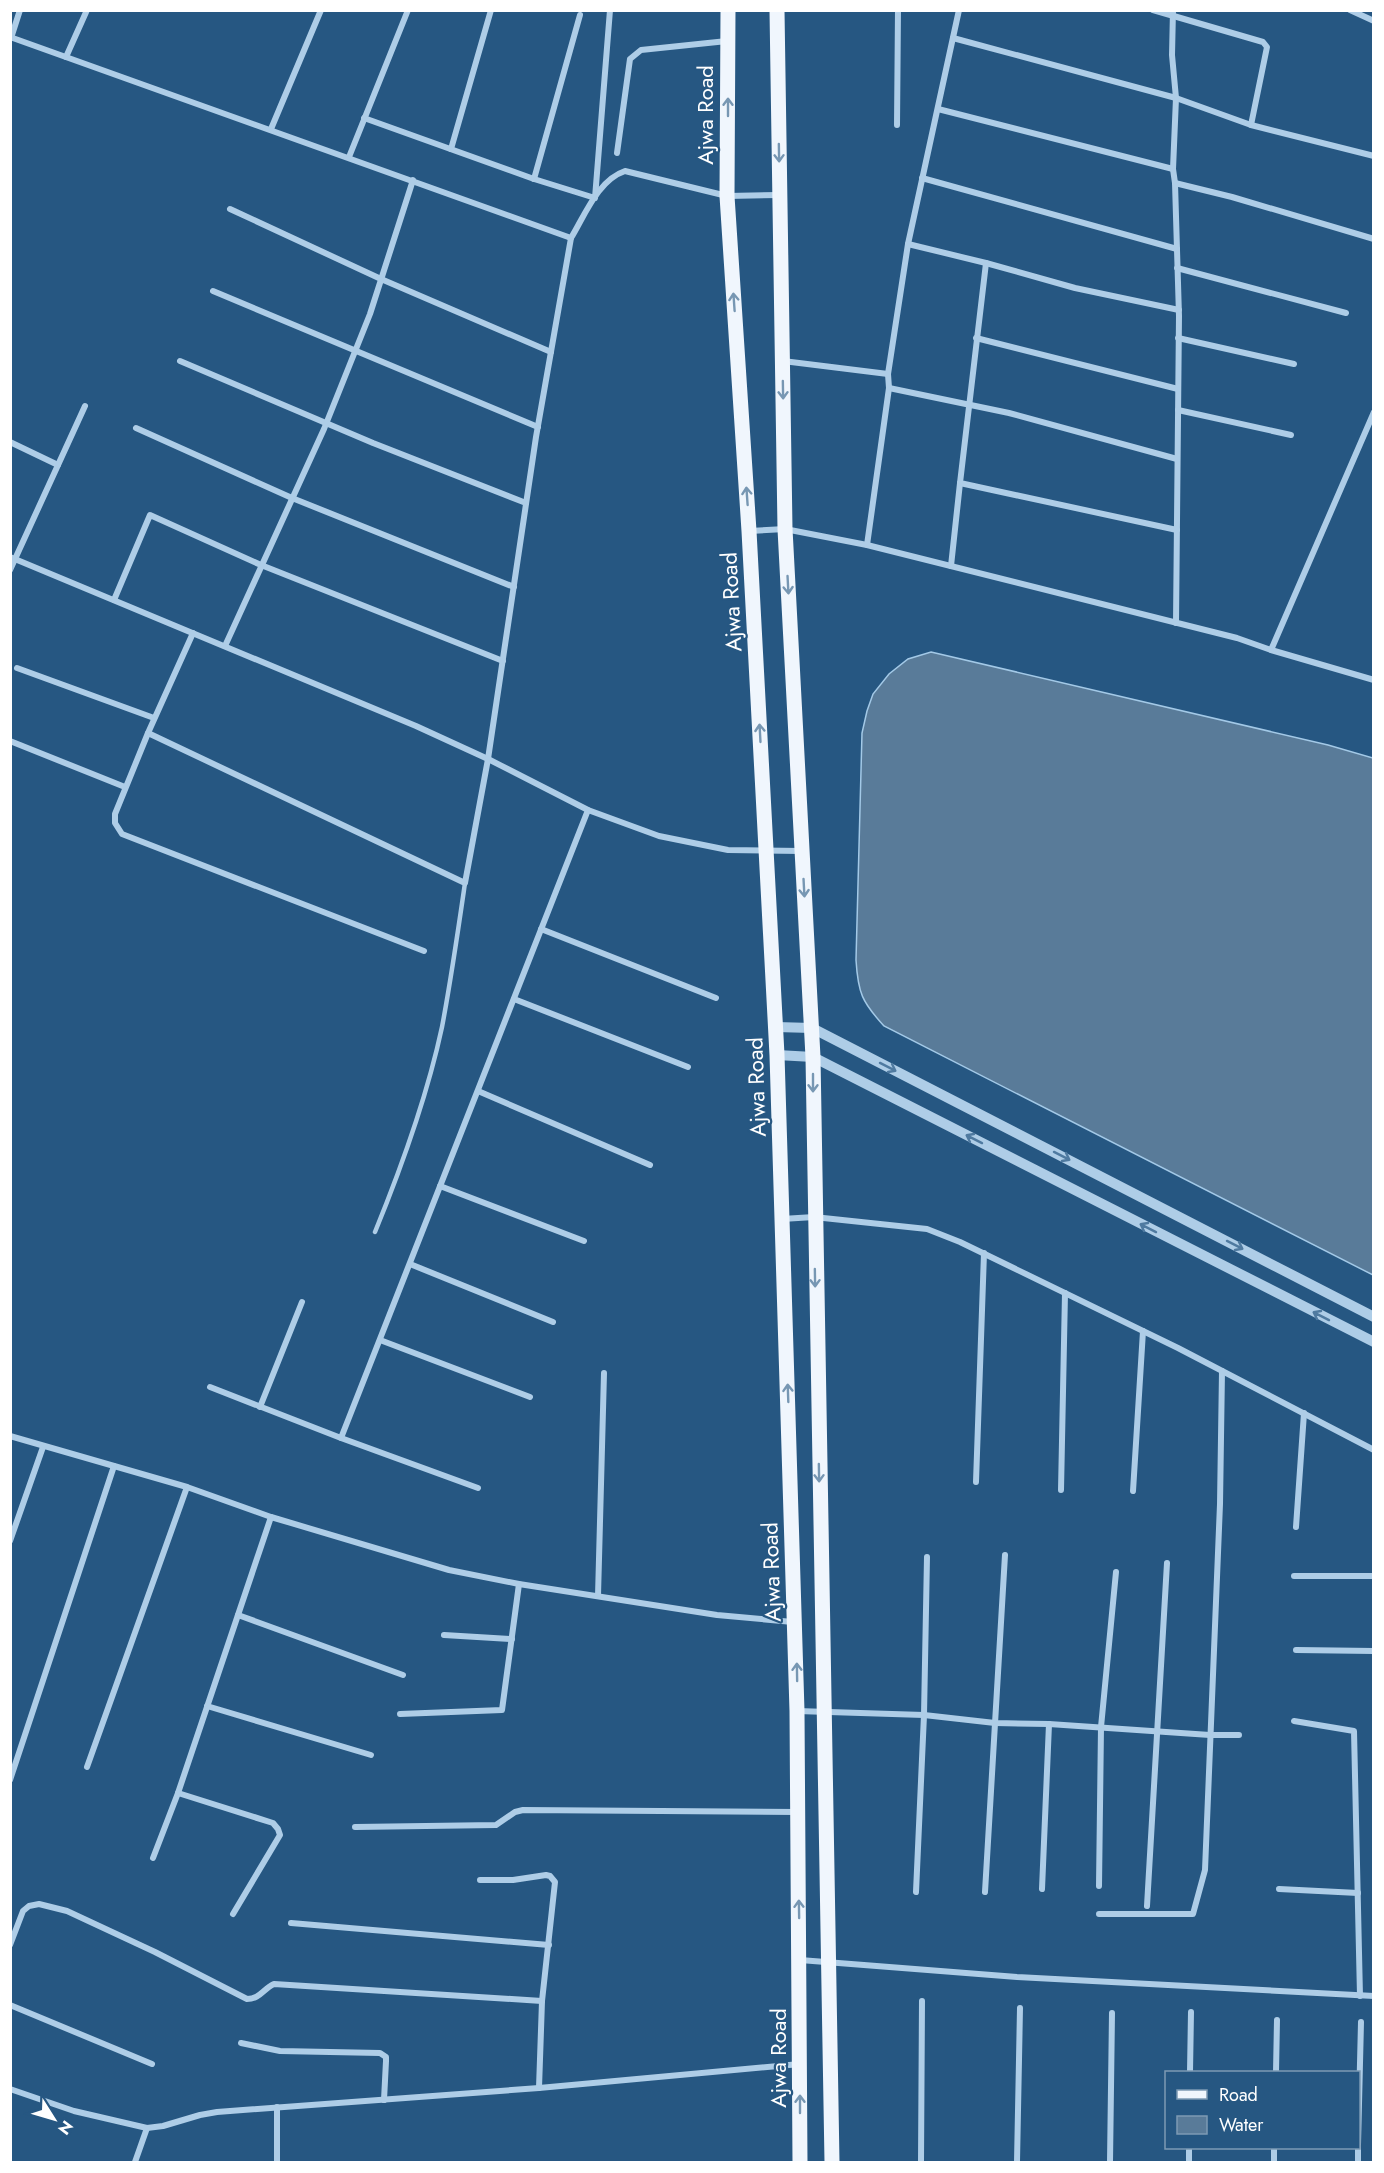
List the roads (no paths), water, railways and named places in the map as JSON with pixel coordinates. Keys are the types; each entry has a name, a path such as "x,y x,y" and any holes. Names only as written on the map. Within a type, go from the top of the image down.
{"main road":[{"name":"Ajwa Road","path":"728,10 728,196 749,531 777,1055 797,1711 800,2163"},
{"path":"777,10 785,529 813,1057 832,2163"}],"street":[{"path":"20,10 11,38 571,238"},
{"path":"66,57 87,10"},
{"path":"271,129 321,10"},
{"path":"349,157 408,10"},
{"path":"452,149 491,10"},
{"path":"596,198 610,10"},
{"path":"897,10 897,125"},
{"path":"867,545 889,388 888,374 908,244 959,10"},
{"path":"1153,10 1263,42 1267,47 1251,125"},
{"path":"1350,10 1374,21"},
{"path":"1173,14 1172,55 1176,98 1173,169 1179,310 1176,623"},
{"path":"534,179 580,15"},
{"path":"953,38 1176,98 1251,125 1374,156"},
{"path":"617,153 630,59 635,53 641,50 728,41"},
{"path":"938,109 1173,169"},
{"path":"364,118 534,179 596,198"},
{"path":"148,732 465,883 488,759 538,427 571,238 603,186 614,175 625,171 728,196 780,195"},
{"path":"922,178 1177,249"},
{"path":"225,646 326,422 356,349 413,180"},
{"path":"1175,183 1232,197 1374,239"},
{"path":"231,209 381,279 551,352"},
{"path":"908,244 1075,288 1179,310"},
{"path":"951,566 986,263"},
{"path":"1178,268 1346,313"},
{"path":"213,291 538,427"},
{"path":"976,338 1178,389"},
{"path":"1179,338 1294,364"},
{"path":"180,361 373,443 526,503"},
{"path":"782,361 888,374"},
{"path":"889,388 1009,413 1177,459"},
{"path":"10,570 13,558 86,406"},
{"path":"1178,410 1291,435"},
{"path":"1271,650 1374,411"},
{"path":"136,428 292,498 514,587"},
{"path":"10,442 58,465"},
{"path":"960,483 1177,530"},
{"path":"114,600 150,515 261,565 503,662"},
{"path":"749,531 785,529 867,545 1237,638 1374,680"},
{"path":"13,558 416,726 488,759 588,810 658,836 728,850 802,851"},
{"path":"193,633 154,718 115,814 115,823 122,834 424,951"},
{"path":"17,668 154,718"},
{"path":"10,741 125,787"},
{"path":"341,1438 588,810"},
{"path":"541,929 716,998"},
{"path":"514,999 688,1067"},
{"path":"776,1027 812,1028 1374,1317"},
{"path":"777,1055 813,1057 1374,1342"},
{"path":"478,1091 650,1165"},
{"path":"440,1186 584,1241"},
{"path":"782,1219 814,1217 927,1228 984,1253 1143,1331 1374,1450"},
{"path":"976,1482 984,1253"},
{"path":"410,1264 553,1322"},
{"path":"1061,1490 1065,1293"},
{"path":"260,1407 302,1302"},
{"path":"1133,1491 1143,1331"},
{"path":"380,1340 530,1397"},
{"path":"1099,1914 1193,1914 1205,1870 1220,1504 1222,1371"},
{"path":"598,1596 604,1373"},
{"path":"210,1387 478,1488"},
{"path":"1296,1527 1304,1413"},
{"path":"10,1436 187,1487 271,1517 448,1570 519,1584 717,1615 795,1622"},
{"path":"10,1541 43,1447"},
{"path":"10,1780 114,1466"},
{"path":"87,1767 187,1487"},
{"path":"153,1858 271,1517"},
{"path":"985,1892 1005,1555"},
{"path":"916,1892 924,1715 927,1557"},
{"path":"1146,1906 1167,1563"},
{"path":"1098,1886 1101,1727 1116,1572"},
{"path":"1294,1576 1374,1576"},
{"path":"400,1714 502,1710 519,1584"},
{"path":"238,1615 403,1675"},
{"path":"444,1635 512,1639"},
{"path":"1296,1650 1374,1651"},
{"path":"207,1706 371,1755"},
{"path":"797,1711 924,1715 996,1723 1158,1730 1209,1736 1239,1735"},
{"path":"1294,1721 1354,1731 1360,1996"},
{"path":"1042,1889 1049,1724"},
{"path":"177,1793 273,1823 278,1829 280,1835 233,1914"},
{"path":"355,1827 496,1825 515,1812 523,1810 798,1812"},
{"path":"480,1880 513,1880 535,1875 550,1876 555,1882 542,2001 539,2088"},
{"path":"1279,1889 1358,1893"},
{"path":"10,1945 23,1911 29,1906 39,1904 67,1911 247,1999 258,1997 274,1984 542,2001"},
{"path":"291,1923 549,1945"},
{"path":"800,1960 1017,1977 1374,1996"},
{"path":"921,2163 922,2001"},
{"path":"10,2005 152,2064"},
{"path":"1017,2163 1020,2008"},
{"path":"1190,2071 1191,2012"},
{"path":"1110,2163 1112,2013"},
{"path":"1276,2071 1277,2020"},
{"path":"1360,2071 1361,2022"},
{"path":"241,2043 280,2051 380,2053 386,2057 384,2100"},
{"path":"10,2089 74,2111 147,2128 217,2112 539,2088 801,2064"},
{"path":"277,2108 277,2163"},
{"path":"135,2163 147,2128"}],"lane":[{"path":"375,1232 419,1113 441,1029 465,883"}],"water":[{"path":"931,652 1328,745 1373,758 1373,1275 884,1026 866,1003 858,981 856,960 862,733 873,694 889,674 908,659"}]}
